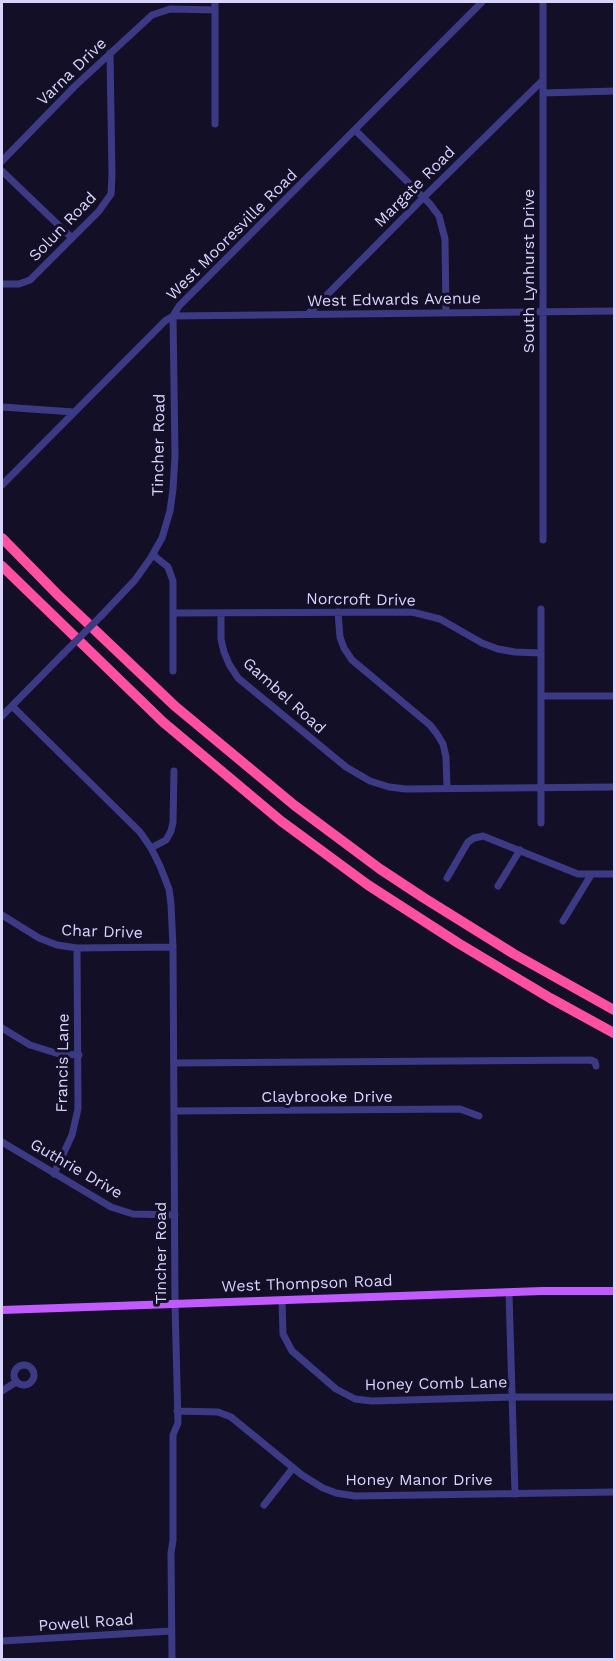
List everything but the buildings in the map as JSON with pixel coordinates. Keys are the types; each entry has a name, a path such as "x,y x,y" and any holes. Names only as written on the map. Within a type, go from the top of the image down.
{"highway":[{"path":"2,536 10,547 70,606 176,707 294,805 337,838 424,898 514,954 615,1010"},
{"path":"2,566 154,714 281,821 368,885 458,943 615,1033"}],"main road":[{"name":"West Thompson Road","path":"2,1310 615,1291"}],"street":[{"name":"West Mooresville Road","path":"2,485 165,321 173,316 179,306 482,2"},
{"name":"South Lynhurst Drive","path":"543,2 543,540"},
{"path":"215,6 215,124"},
{"name":"Varna Drive","path":"2,162 57,103 151,17 167,10 215,6"},
{"name":"Solun Road","path":"2,284 19,284 30,280 99,211 111,194 110,53"},
{"name":"Margate Road","path":"308,314 543,80"},
{"path":"543,93 615,91"},
{"path":"355,130 437,213 444,232 446,313"},
{"path":"2,171 72,238"},
{"name":"West Edwards Avenue","path":"173,316 615,311"},
{"name":"Tincher Road","path":"2,716 135,580 162,538 173,485 175,448 173,316"},
{"path":"2,407 74,412"},
{"path":"153,555 166,565 174,584 173,671"},
{"path":"541,609 541,823"},
{"path":"338,612 339,632 352,660 430,725 437,734 443,744 446,757 447,788 615,787"},
{"name":"Norcroft Drive","path":"174,613 407,612 440,619 490,646 514,652 540,653"},
{"name":"Gambel Road","path":"221,613 223,647 229,664 237,675 350,771 378,784 406,789 447,788"},
{"path":"541,696 615,696"},
{"name":"Tincher Road","path":"12,706 132,824 151,848 170,894 173,947 177,1411 177,1425 173,1435 172,1659"},
{"path":"151,848 166,840 171,831 174,771"},
{"path":"447,878 468,842 476,837 486,837 578,874 615,874"},
{"path":"498,886 519,850"},
{"path":"563,921 591,875"},
{"name":"Char Drive","path":"2,915 39,938 57,945 77,948 173,947"},
{"name":"Francis Lane","path":"54,1174 72,1135 78,1109 77,948"},
{"path":"2,1028 30,1045 59,1054 79,1055"},
{"path":"174,1063 591,1060 596,1066"},
{"name":"Claybrooke Drive","path":"174,1112 460,1109 480,1116"},
{"name":"Guthrie Drive","path":"2,1142 104,1204 118,1210 133,1214 175,1215"},
{"path":"509,1293 515,1494"},
{"name":"Honey Comb Lane","path":"282,1300 284,1334 290,1349 300,1360 348,1396 366,1401 615,1397"},
{"path":"2,1391 16,1382"},
{"name":"Honey Manor Drive","path":"177,1411 218,1412 231,1417 293,1468 323,1488 336,1493 350,1495 615,1492"},
{"path":"264,1504 293,1468"},
{"name":"Powell Road","path":"2,1641 171,1631"}]}
